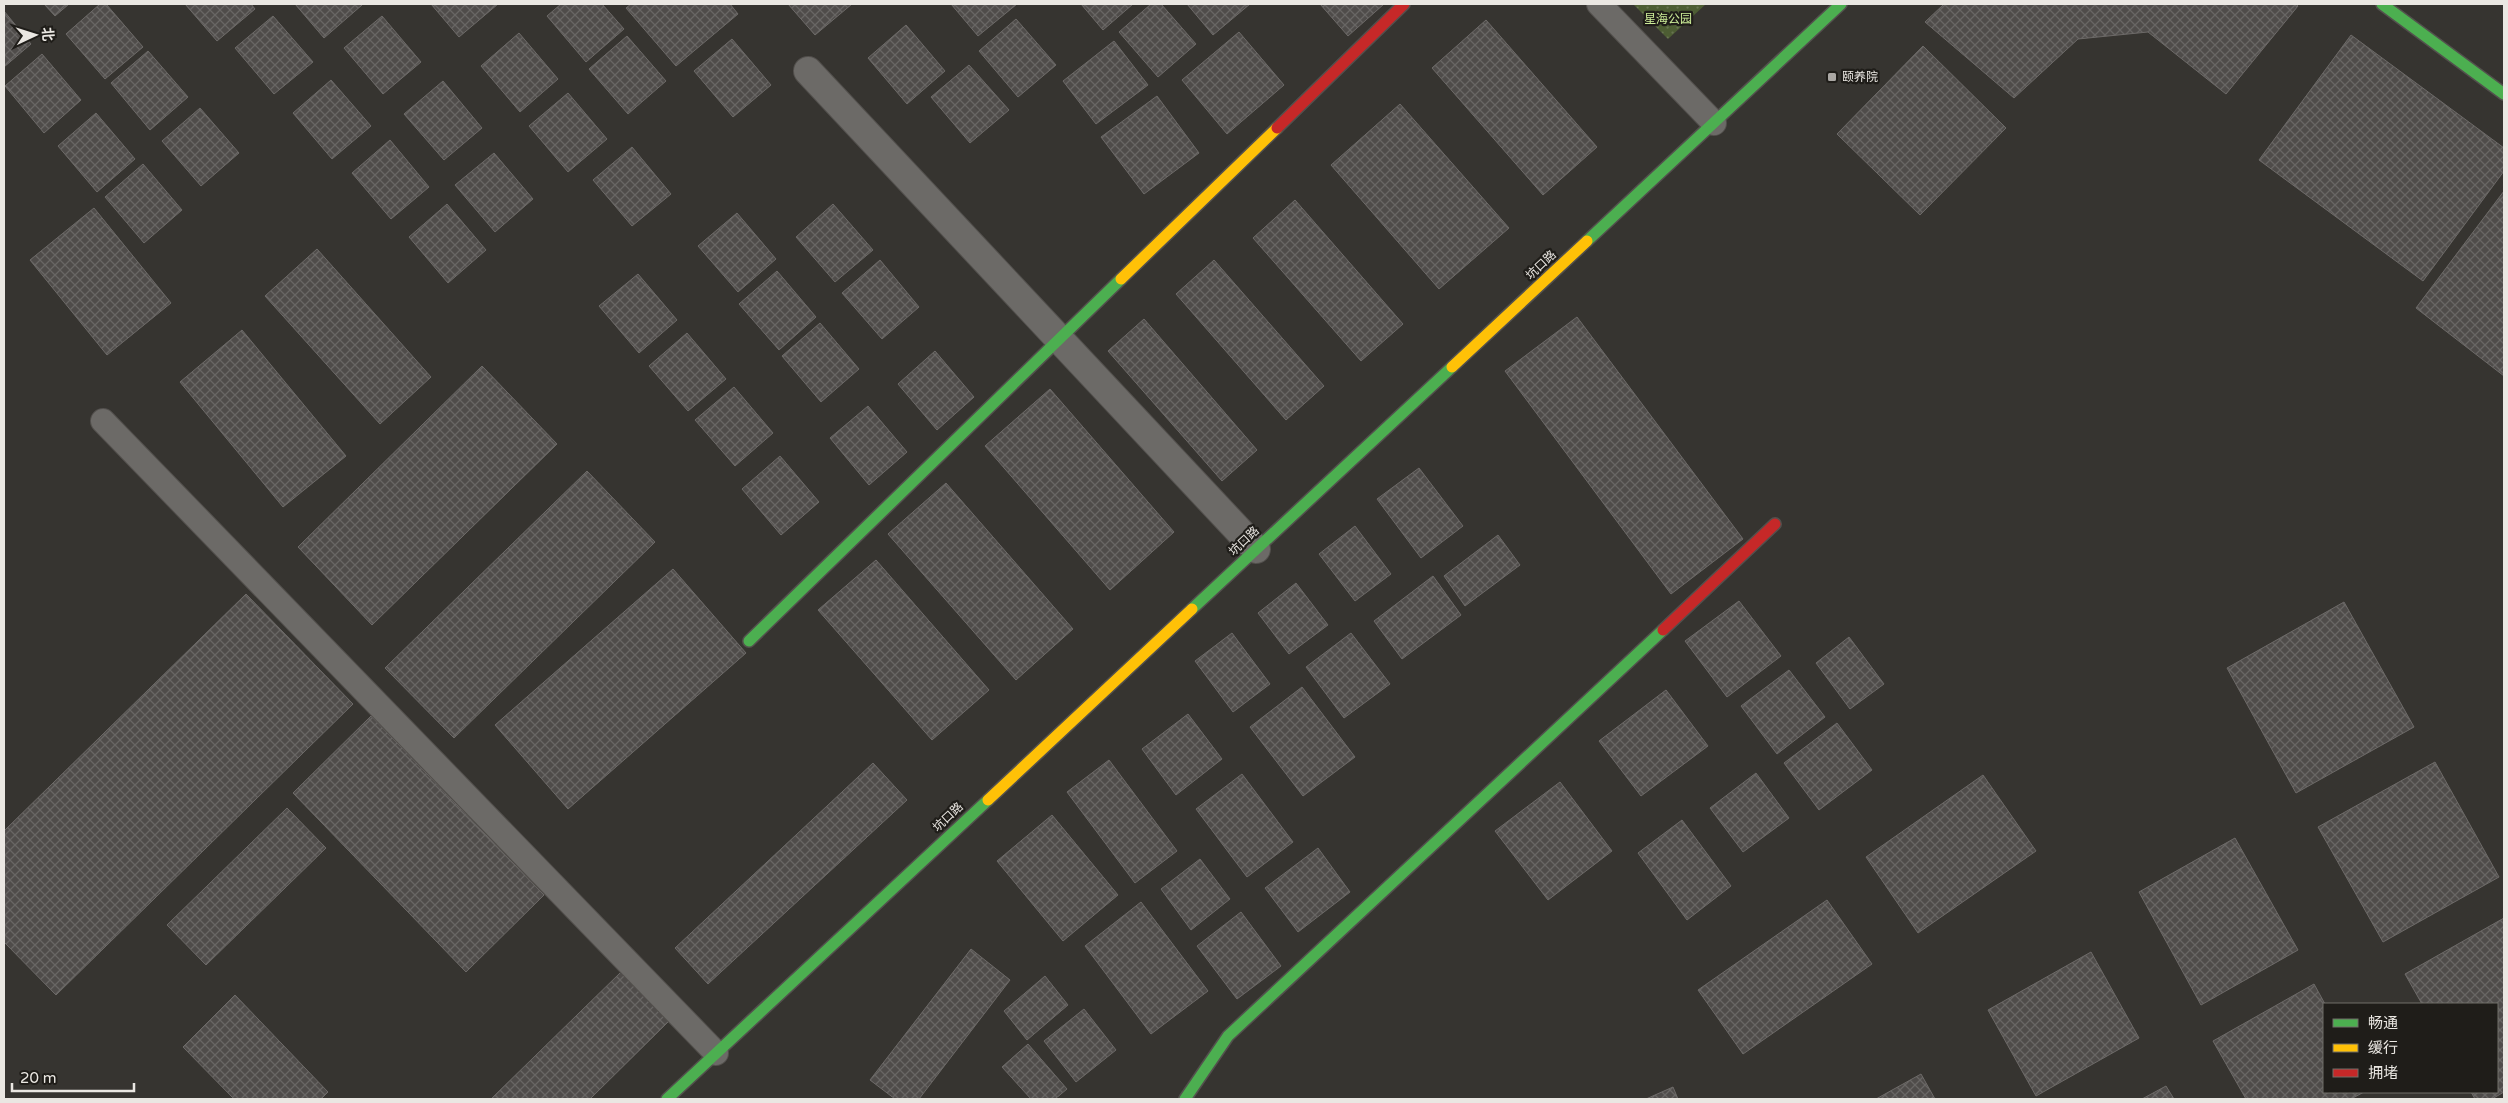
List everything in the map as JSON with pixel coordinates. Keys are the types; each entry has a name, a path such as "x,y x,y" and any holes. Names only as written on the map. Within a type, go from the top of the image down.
{"street":[{"path":"749,641 1404,4"},
{"name":"坑口路","path":"667,1099 1841,4"},
{"path":"2382,4 2504,94"},
{"path":"808,71 1256,549"},
{"path":"1185,1099 1228,1036 1572,717 1775,524"}],"lane":[{"path":"1599,4 1714,123"},
{"path":"102,421 716,1053"}],"green space":[{"name":"星海公园","path":"1633,4 1706,4 1668,39"}],"building":[{"path":"44,4 69,4 55,16"},
{"path":"100,4 106,4 143,47 105,79 66,34"},
{"path":"185,4 251,4 255,9 217,41"},
{"path":"295,4 361,4 362,5 324,38"},
{"path":"431,4 498,4 459,37"},
{"path":"561,4 602,4 624,29 586,62 547,16"},
{"path":"631,4 730,4 738,14 676,66 626,8"},
{"path":"788,4 852,4 815,35"},
{"path":"951,4 1017,4 978,36"},
{"path":"1081,4 1133,4 1103,30"},
{"path":"1151,4 1161,4 1196,44 1158,77 1119,32"},
{"path":"1187,4 1250,4 1213,35"},
{"path":"1320,4 1384,4 1348,36"},
{"path":"1944,4 2296,4 2298,6 2226,94 2148,32 2078,39 2014,98 1925,22"},
{"path":"4,11 31,44 4,67"},
{"path":"273,16 313,62 274,94 235,48"},
{"path":"382,16 421,62 383,94 344,48"},
{"path":"1016,19 1056,65 1018,97 979,51"},
{"path":"1486,20 1597,147 1543,195 1432,68"},
{"path":"906,25 945,71 907,104 868,58"},
{"path":"1239,32 1284,85 1227,134 1182,80"},
{"path":"519,33 558,79 520,112 481,66"},
{"path":"2351,35 2504,148 2504,171 2423,281 2259,160"},
{"path":"627,36 666,81 628,114 589,69"},
{"path":"732,39 771,85 733,117 694,71"},
{"path":"1114,41 1148,85 1096,124 1063,81"},
{"path":"1923,46 2006,128 1920,215 1837,134"},
{"path":"148,51 188,97 150,130 111,83"},
{"path":"42,54 81,100 44,133 5,86"},
{"path":"969,65 1009,110 970,143 931,97"},
{"path":"331,80 371,126 332,159 293,113"},
{"path":"443,81 482,128 444,160 404,114"},
{"path":"568,93 607,139 568,172 529,126"},
{"path":"1157,96 1199,153 1144,194 1101,137"},
{"path":"1400,104 1509,228 1439,289 1331,165"},
{"path":"200,108 239,153 201,186 162,141"},
{"path":"96,113 135,159 97,192 58,146"},
{"path":"390,140 429,187 391,219 352,173"},
{"path":"632,147 671,194 632,226 593,180"},
{"path":"494,153 533,199 495,232 455,185"},
{"path":"143,164 182,210 144,243 105,197"},
{"path":"2504,191 2504,376 2416,308"},
{"path":"1295,200 1403,324 1361,361 1253,238"},
{"path":"447,204 486,250 448,283 409,237"},
{"path":"833,204 873,250 835,282 796,237"},
{"path":"94,208 171,303 107,355 30,260"},
{"path":"737,213 776,259 738,292 698,246"},
{"path":"317,249 431,377 380,424 265,296"},
{"path":"880,260 919,307 882,339 842,293"},
{"path":"1214,260 1324,386 1286,420 1176,294"},
{"path":"777,271 816,317 779,350 739,304"},
{"path":"638,274 677,320 639,353 599,306"},
{"path":"1577,317 1743,539 1671,594 1505,371"},
{"path":"1144,319 1257,450 1222,481 1108,351"},
{"path":"820,323 859,369 821,402 782,356"},
{"path":"242,330 346,456 283,507 180,382"},
{"path":"687,333 726,379 688,411 649,366"},
{"path":"935,351 974,397 937,430 898,384"},
{"path":"482,366 557,444 372,625 298,547"},
{"path":"734,387 773,433 735,466 695,420"},
{"path":"1050,389 1174,532 1110,590 985,446"},
{"path":"868,406 907,452 869,485 830,438"},
{"path":"780,456 819,502 781,535 742,489"},
{"path":"1419,468 1463,526 1421,558 1377,499"},
{"path":"587,471 655,542 454,738 385,668"},
{"path":"946,483 1073,629 1016,680 888,534"},
{"path":"1355,526 1391,574 1355,601 1319,554"},
{"path":"1498,535 1520,565 1465,606 1444,576"},
{"path":"876,560 989,690 932,740 818,610"},
{"path":"673,569 746,653 568,809 495,725"},
{"path":"1433,576 1461,615 1402,659 1374,621"},
{"path":"1296,583 1328,625 1289,654 1258,613"},
{"path":"246,594 353,704 56,995 4,942 4,831"},
{"path":"1739,601 1781,656 1727,697 1685,641"},
{"path":"2344,602 2414,727 2296,793 2227,668"},
{"path":"1232,633 1270,684 1233,712 1195,661"},
{"path":"1351,633 1390,684 1344,718 1306,667"},
{"path":"1849,637 1884,684 1850,709 1816,663"},
{"path":"1789,670 1825,717 1777,754 1741,706"},
{"path":"1302,687 1355,757 1303,796 1250,727"},
{"path":"1666,690 1708,746 1641,796 1599,741"},
{"path":"1188,714 1222,759 1176,795 1142,749"},
{"path":"371,716 544,895 466,972 293,793"},
{"path":"1837,723 1872,770 1819,810 1784,763"},
{"path":"1109,760 1177,851 1135,883 1067,792"},
{"path":"2435,762 2499,877 2383,942 2318,827"},
{"path":"873,763 907,800 708,984 675,948"},
{"path":"1756,773 1789,818 1743,852 1710,808"},
{"path":"1242,774 1293,842 1247,877 1196,809"},
{"path":"1983,775 2036,851 1918,933 1866,857"},
{"path":"1560,782 1612,851 1548,900 1495,831"},
{"path":"287,808 326,848 206,965 167,925"},
{"path":"1052,815 1118,895 1063,941 997,861"},
{"path":"1682,820 1731,886 1687,920 1638,853"},
{"path":"2235,838 2298,950 2201,1005 2139,892"},
{"path":"1318,848 1350,892 1298,932 1265,888"},
{"path":"1200,859 1230,899 1191,930 1161,889"},
{"path":"1827,900 1872,964 1743,1054 1698,990"},
{"path":"1141,902 1208,991 1151,1034 1085,946"},
{"path":"1241,912 1281,966 1237,999 1197,946"},
{"path":"2504,918 2504,1092 2492,1099 2475,1099 2472,1093 2498,1093 2498,1003 2421,1003 2405,974"},
{"path":"971,949 1010,980 919,1099 895,1099 870,1080"},
{"path":"2091,952 2139,1038 2036,1096 1988,1010"},
{"path":"621,972 669,1021 590,1099 491,1099"},
{"path":"1045,976 1068,1005 1027,1040 1004,1011"},
{"path":"2314,984 2324,1003 2323,1093 2362,1093 2351,1099 2246,1099 2213,1041"},
{"path":"235,995 328,1092 321,1099 234,1099 183,1047"},
{"path":"1084,1009 1116,1050 1076,1082 1044,1041"},
{"path":"1028,1044 1067,1089 1055,1099 1031,1099 1002,1067"},
{"path":"1921,1074 1935,1099 1876,1099"},
{"path":"2166,1086 2174,1099 2142,1099"},
{"path":"1673,1087 1678,1099 1646,1099"}],"traffic: fast":[{"path":"1587,241 1841,4"},
{"path":"2382,4 2504,94"},
{"path":"749,641 1121,279"},
{"path":"1192,609 1452,367"},
{"path":"1185,1099 1228,1036 1663,630"},
{"path":"667,1099 988,800"}],"traffic: slow":[{"path":"1121,279 1277,128"},
{"path":"1452,367 1587,241"},
{"path":"988,800 1192,609"}],"traffic: jam":[{"path":"1277,128 1404,4"},
{"path":"1663,630 1775,524"}],"place":[{"name":"颐养院","path":"1832,77"}]}
